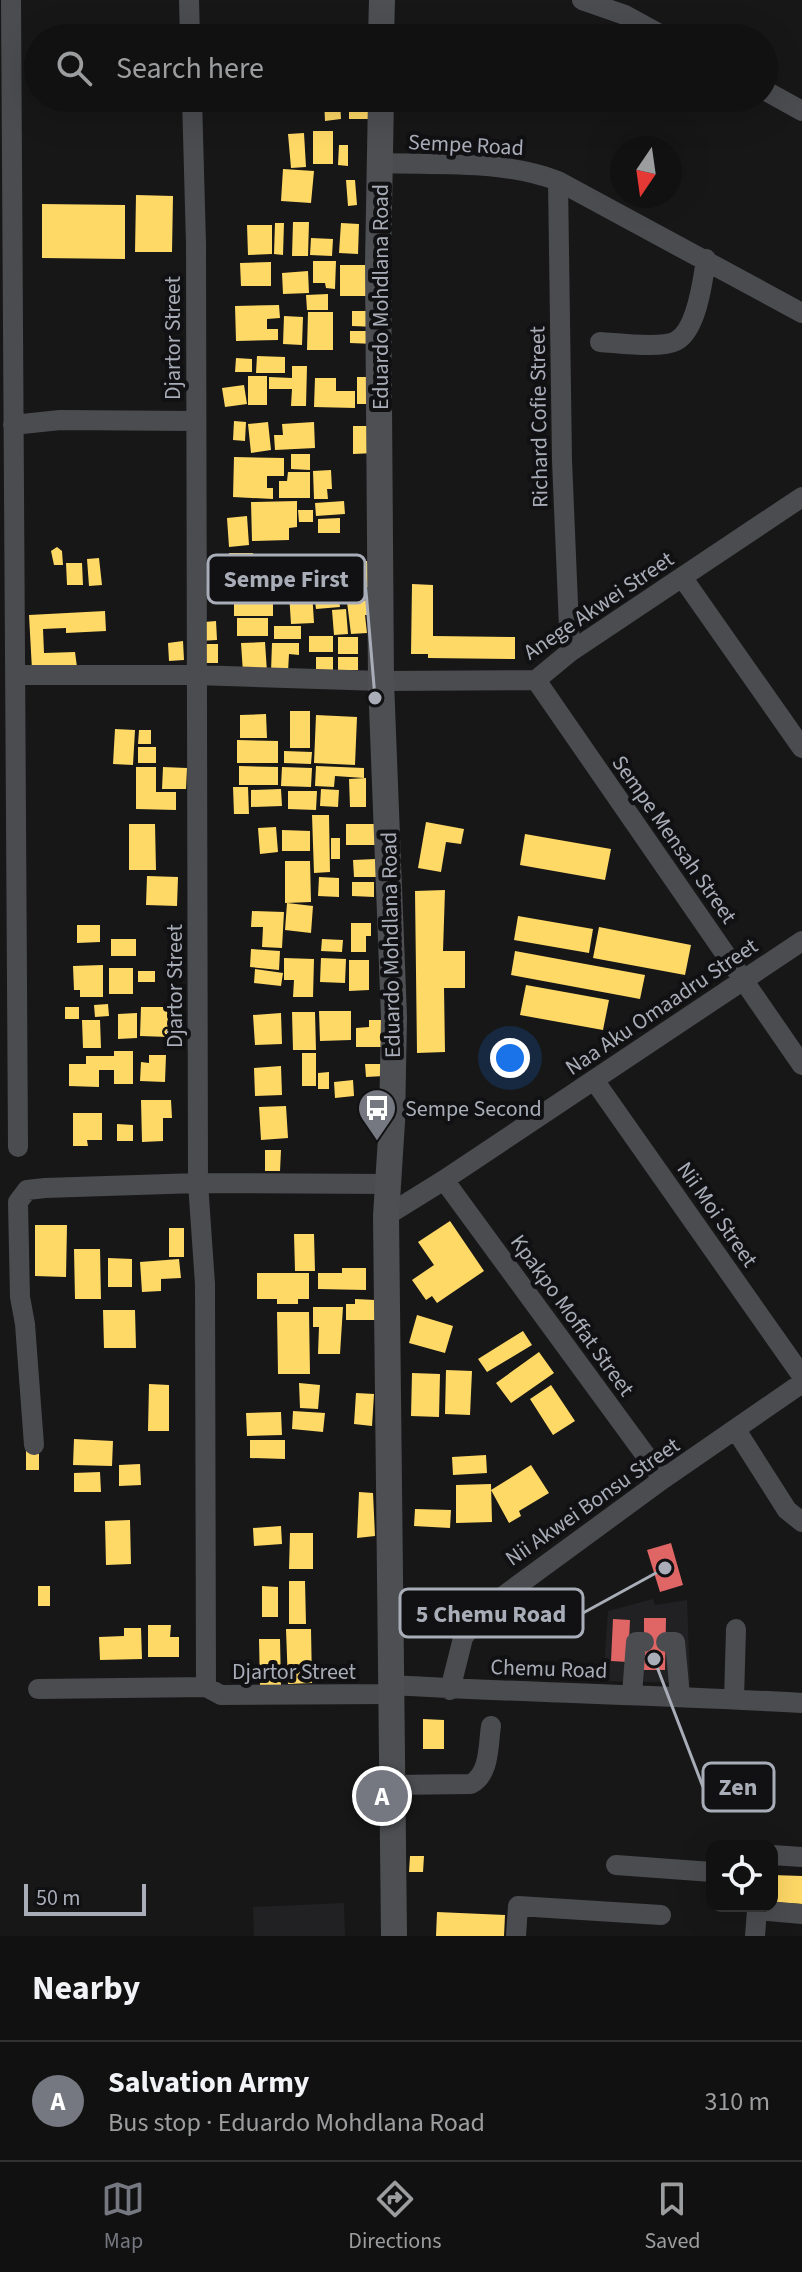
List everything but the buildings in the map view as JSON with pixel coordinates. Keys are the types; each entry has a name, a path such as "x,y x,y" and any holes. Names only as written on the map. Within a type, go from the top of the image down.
{"main road":[{"path":"381,24 382,0"},
{"name":"Eduardo Mohdlana Road","path":"381,112 378,263 381,681 394,1003 386,1216 394,1936"}],"street":[{"path":"189,0 190,24"},
{"path":"582,0 641,24"},
{"path":"7,11 16,675 14,881 18,1147"},
{"path":"778,98 802,111"},
{"name":"Djartor Street","path":"192,112 196,244 198,1183 205,1284 206,1687 221,1695 391,1690"},
{"name":"Sempe Road","path":"380,163 508,168 534,172 558,181 802,313"},
{"name":"Richard Cofie Street","path":"558,181 562,460 570,652"},
{"path":"600,342 675,342 682,336 694,313 706,259"},
{"path":"13,425 60,420 196,421"},
{"name":"Anege Akwei Street","path":"16,675 196,675 381,681 536,680 570,652 802,497"},
{"path":"682,577 802,748"},
{"name":"Sempe Mensah Street","path":"536,680 802,1065"},
{"name":"Naa Aku Omaadru Street","path":"386,1216 802,941"},
{"name":"Nii Moi Street","path":"594,1080 802,1376"},
{"name":"Kpakpo Moffat Street","path":"444,1180 663,1479"},
{"path":"34,1445 25,1324 20,1297 18,1202 27,1190 198,1183 389,1184"},
{"name":"Nii Akwei Bonsu Street","path":"450,1690 463,1638 480,1613 663,1479 802,1383"},
{"path":"736,1430 787,1510 802,1522"},
{"path":"734,1699 736,1629"},
{"path":"632,1695 636,1642 644,1642"},
{"path":"666,1642 675,1642 680,1696"},
{"path":"38,1689 206,1687"},
{"name":"Chemu Road","path":"391,1690 680,1696 802,1703"},
{"path":"392,1785 471,1784 479,1780 484,1772 491,1726"},
{"path":"778,1855 802,1857"},
{"path":"616,1865 706,1872"},
{"path":"516,1936 518,1906 661,1915"},
{"path":"755,1936 757,1910 802,1914"}],"shaded area":[{"path":"653,1599 655,1605 687,1600 690,1683 603,1681 608,1611"},
{"path":"344,1903 345,1936 254,1936 253,1907"}],"place":[{"name":"Sempe First","path":"375,698"},
{"name":"Sempe Second","path":"377,1142"},
{"name":"5 Chemu Road","path":"665,1568"},
{"name":"Zen","path":"654,1659"},
{"name":"Salvation Army","path":"382,1796"}]}
